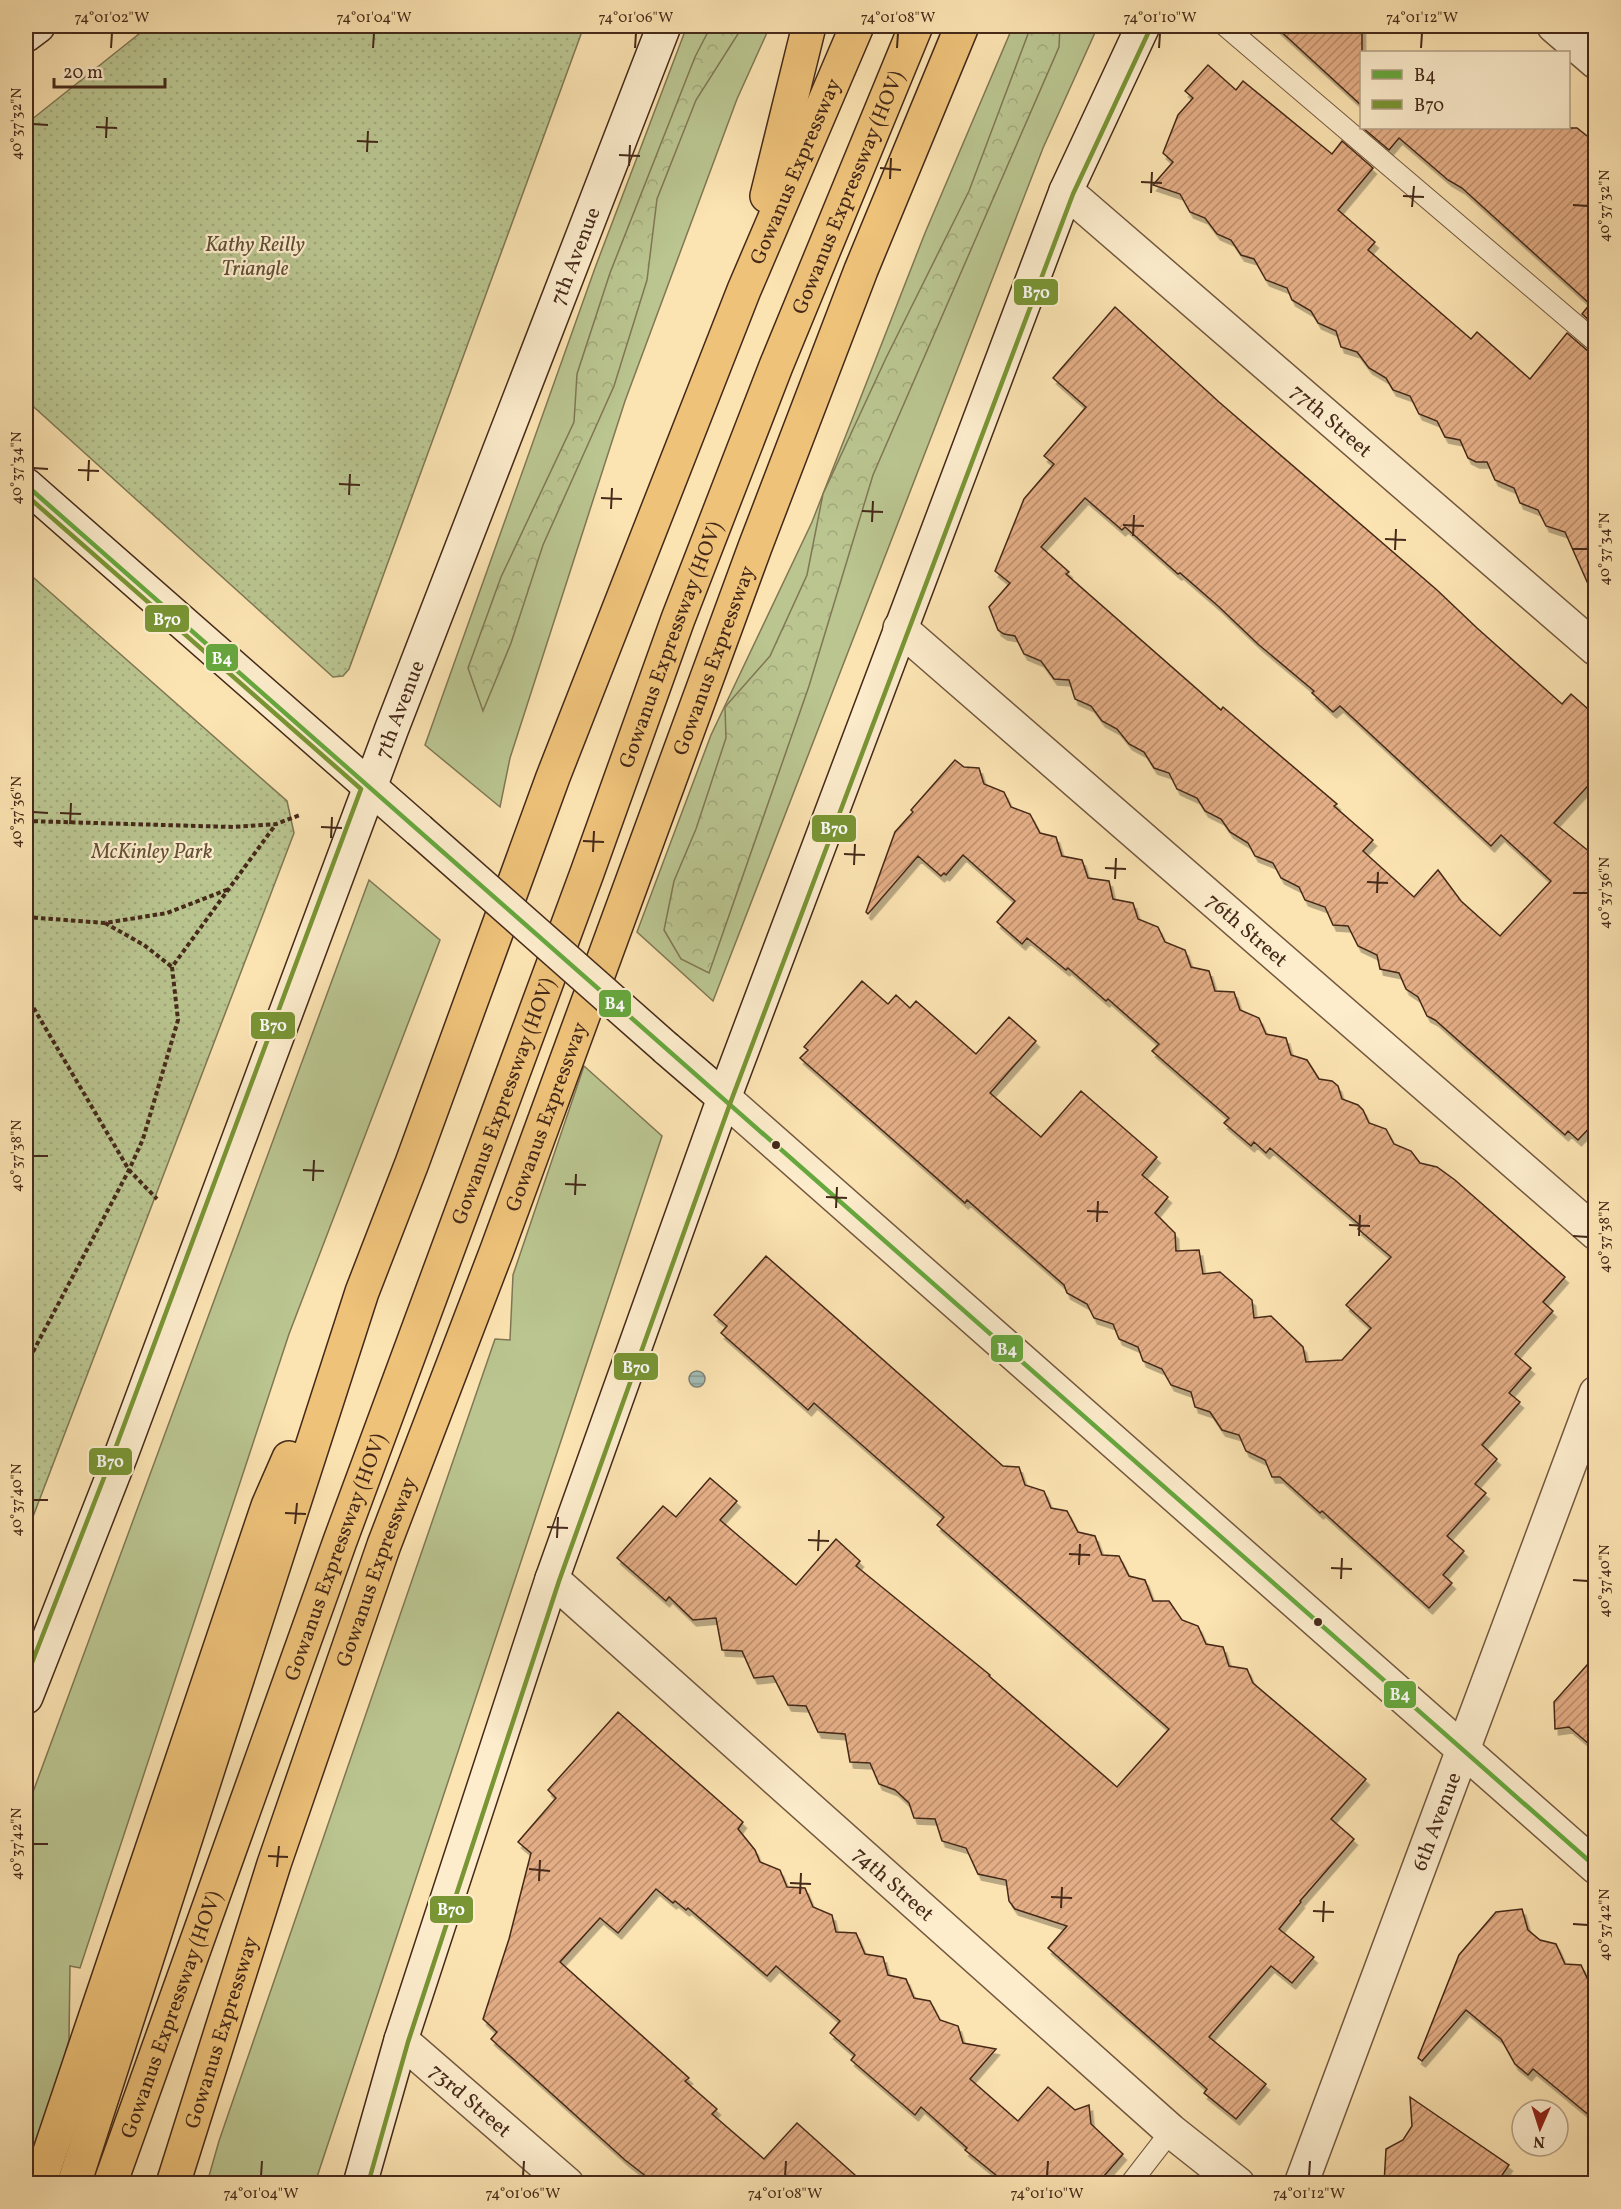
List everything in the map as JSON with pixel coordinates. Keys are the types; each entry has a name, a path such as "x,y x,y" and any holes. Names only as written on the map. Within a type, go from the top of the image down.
{"highway":[{"path":"744,290 809,26"},
{"name":"Gowanus Expressway","path":"74,2184 362,1292 412,1163 553,777 744,290 856,26"},
{"name":"Gowanus Expressway (HOV)","path":"110,2184 340,1541 587,873 678,619 776,366 916,26"},
{"name":"Gowanus Expressway","path":"173,2184 274,1864 384,1545 497,1250 759,536 861,270 962,26"},
{"path":"39,2184 268,1506 362,1292"}],"main road":[{"path":"26,35 38,26"},
{"name":"7th Avenue","path":"26,1697 121,1455 369,787 664,26"},
{"path":"360,2184 402,2040 552,1579 724,1098 1066,191 1143,26"},
{"path":"1554,26 1596,62"},
{"name":"77th Street","path":"1066,191 1596,649"},
{"path":"26,485 1596,1867"},
{"name":"76th Street","path":"900,628 1596,1233"},
{"name":"6th Avenue","path":"1301,2184 1596,1393"},
{"name":"74th Street","path":"552,1579 1171,2131 1238,2184"},
{"name":"73rd Street","path":"402,2040 567,2184"}],"lane":[{"path":"1225,26 1596,342"},
{"path":"1130,2184 1171,2131"}],"path":[{"path":"26,820 232,827 276,824 300,815"},
{"path":"26,1365 129,1170 143,1139 178,1020 172,967 276,824"},
{"path":"26,917 105,923 167,912 229,888"},
{"path":"105,923 144,945 172,967"},
{"path":"26,995 129,1170 157,1199"}],"green space":[{"name":"Kathy Reilly Triangle","path":"149,26 584,26 349,669 343,676 333,677 26,400 26,124"},
{"path":"687,26 770,26 737,99 625,401 510,758 500,807 425,745 595,268"},
{"path":"711,26 743,26 696,100 657,199 647,280 614,386 543,545 511,643 483,711 468,668 501,577 574,422 577,374 610,273 695,57"},
{"path":"1013,26 1098,26 1043,148 713,1001 637,932 711,735 812,522 925,233"},
{"path":"1031,26 1060,26 1059,47 873,475 809,686 709,973 681,959 664,930 674,881 696,829 726,738 725,707 770,656 807,575 823,494 886,358 969,191"},
{"name":"McKinley Park","path":"26,571 287,801 294,833 26,1535"},
{"path":"369,880 440,940 289,1334 80,1968 70,1966 69,2040 37,2151 26,2177 26,1811"},
{"path":"584,1066 662,1136 315,2183 207,2183 219,2141 495,1339 510,1340 513,1275"}],"water":[{"path":"697,1371 703,1373 705,1379 703,1385 697,1387 691,1385 689,1379 691,1373"}],"building":[{"path":"1275,26 1362,26 1360,104"},
{"path":"1208,65 1236,90 1243,81 1332,154 1342,141 1373,168 1338,210 1375,242 1368,250 1471,339 1477,332 1530,379 1567,333 1588,351 1596,354 1596,602 1565,532 1546,526 1538,510 1520,503 1514,488 1495,480 1487,462 1476,462 1468,458 1460,440 1445,437 1437,421 1419,414 1410,396 1393,390 1386,378 1369,368 1357,352 1341,347 1336,331 1318,323 1311,311 1292,300 1287,288 1266,280 1254,259 1241,255 1231,240 1217,234 1205,218 1190,212 1180,194 1153,185 1173,162 1163,153 1178,115 1193,98 1185,91"},
{"path":"1577,128 1596,143 1596,326 1582,314 1590,304 1462,188 1448,180 1399,138 1389,150 1364,129"},
{"path":"1115,307 1219,402 1437,590 1562,704 1571,694 1596,716 1596,777 1554,823 1596,857 1596,1121 1578,1140 1568,1131 1565,1135 1435,1020 1427,1016 1418,997 1406,989 1399,973 1380,969 1377,955 1358,946 1348,926 1333,925 1325,907 1305,900 1299,887 1281,878 1273,863 1255,856 1248,843 1230,832 1221,819 1205,811 1197,798 1177,789 1169,773 1154,768 1144,752 1129,744 1117,729 1102,721 1091,706 1075,699 1069,680 1054,679 1041,661 1024,654 1015,636 998,630 989,607 1010,583 995,571 1024,499 1054,464 1044,456 1086,407 1053,378","holes":["1085,498 1122,530 1125,527 1178,574 1180,573 1259,645 1314,691 1312,693 1333,712 1340,706 1491,846 1501,835 1551,881 1500,936 1461,901 1438,870 1414,897 1363,851 1373,840 1334,806 1337,804 1223,707 1221,710 1066,574 1069,572 1041,547"]},
{"path":"955,760 964,767 979,768 984,784 1004,792 1011,807 1030,814 1040,833 1056,837 1062,856 1082,860 1088,878 1109,881 1113,899 1133,903 1138,919 1158,927 1165,942 1185,950 1191,967 1209,971 1215,991 1234,992 1240,1010 1259,1018 1266,1034 1286,1038 1291,1055 1307,1060 1319,1079 1332,1081 1338,1086 1342,1099 1358,1105 1369,1123 1386,1129 1394,1144 1411,1151 1420,1163 1437,1167 1455,1180 1565,1277 1543,1302 1553,1311 1515,1354 1531,1368 1509,1393 1520,1402 1482,1445 1497,1459 1475,1484 1486,1493 1447,1536 1464,1551 1443,1575 1452,1583 1429,1608 1322,1511 1320,1513 1280,1477 1272,1477 1265,1460 1246,1451 1239,1435 1222,1430 1210,1412 1195,1407 1191,1392 1171,1385 1162,1369 1143,1361 1138,1347 1119,1339 1113,1324 1094,1318 1087,1304 1067,1293 1064,1285 967,1200 965,1203 800,1058 808,1050 804,1047 862,981 888,1004 896,995 910,1008 916,1001 976,1054 1009,1017 1036,1041 990,1093 1041,1137 1081,1091 1157,1157 1142,1175 1168,1197 1155,1213 1175,1233 1176,1251 1199,1250 1203,1274 1220,1272 1252,1300 1254,1318 1271,1316 1303,1347 1306,1362 1342,1360 1371,1328 1346,1305 1391,1257 1358,1229 1361,1226 1270,1148 1266,1153 1254,1142 1251,1146 1224,1123 1229,1118 1152,1051 1159,1044 1108,999 1106,1001 1068,968 1066,970 1027,938 1022,944 997,922 1015,901 963,855 946,875 944,873 941,876 918,856 868,914 866,912 895,832"},
{"path":"766,1256 1003,1466 1019,1467 1025,1485 1044,1491 1051,1508 1067,1511 1078,1532 1095,1536 1102,1555 1119,1556 1129,1576 1145,1580 1153,1601 1169,1601 1182,1620 1198,1626 1206,1644 1223,1647 1229,1666 1247,1669 1253,1683 1366,1779 1331,1819 1354,1839 1279,1929 1314,1957 1292,1983 1271,1966 1209,2037 1266,2084 1236,2119 1204,2093 1207,2089 1048,1948 1067,1926 1015,1909 1009,1901 1006,1880 978,1874 966,1848 942,1841 935,1819 914,1818 909,1803 895,1790 879,1784 870,1763 850,1762 845,1734 818,1732 806,1706 788,1705 773,1676 754,1678 742,1651 722,1650 716,1618 693,1620 669,1597 666,1601 617,1558 663,1506 676,1517 710,1478 737,1501 720,1520 796,1585 836,1539 860,1561 856,1566 990,1675 1117,1787 1169,1729 937,1525 944,1517 814,1403 808,1410 721,1333 727,1326 714,1315"},
{"path":"1596,1655 1596,1750 1569,1727 1555,1729 1554,1702"},
{"path":"618,1712 743,1822 738,1829 755,1850 760,1862 780,1870 787,1887 805,1888 813,1907 832,1915 836,1932 856,1933 865,1954 883,1957 888,1975 906,1979 914,1998 930,2001 940,2020 958,2026 963,2043 996,2049 970,2079 1018,2121 1048,2087 1075,2110 1089,2105 1091,2124 1123,2154 1097,2184 1007,2184 965,2150 967,2148 921,2107 915,2115 851,2060 855,2055 830,2033 840,2021 776,1966 767,1976 688,1908 686,1910 675,1901 673,1903 656,1889 618,1933 600,1918 560,1962 689,2078 685,2081 717,2109 712,2114 764,2159 797,2123 865,2184 656,2184 625,2160 491,2039 497,2032 483,2019 509,1939 531,1853 518,1842 556,1798 548,1790"},
{"path":"1522,1909 1528,1930 1540,1940 1556,1944 1565,1964 1581,1965 1596,1997 1596,2121 1533,2069 1528,2075 1515,2064 1501,2039 1466,2010 1422,2061 1418,2058 1459,1955 1496,1912"},
{"path":"1410,2097 1509,2165 1496,2184 1384,2184 1386,2149 1403,2140 1412,2126"}],"transit line":[{"name":"B70","path":"368,2184 408,2042 559,1581 731,1101 1073,194 1150,29"},
{"name":"B4","path":"26,485 1596,1867"},
{"name":"B70","path":"26,495 361,789 114,1452 26,1678"}]}
